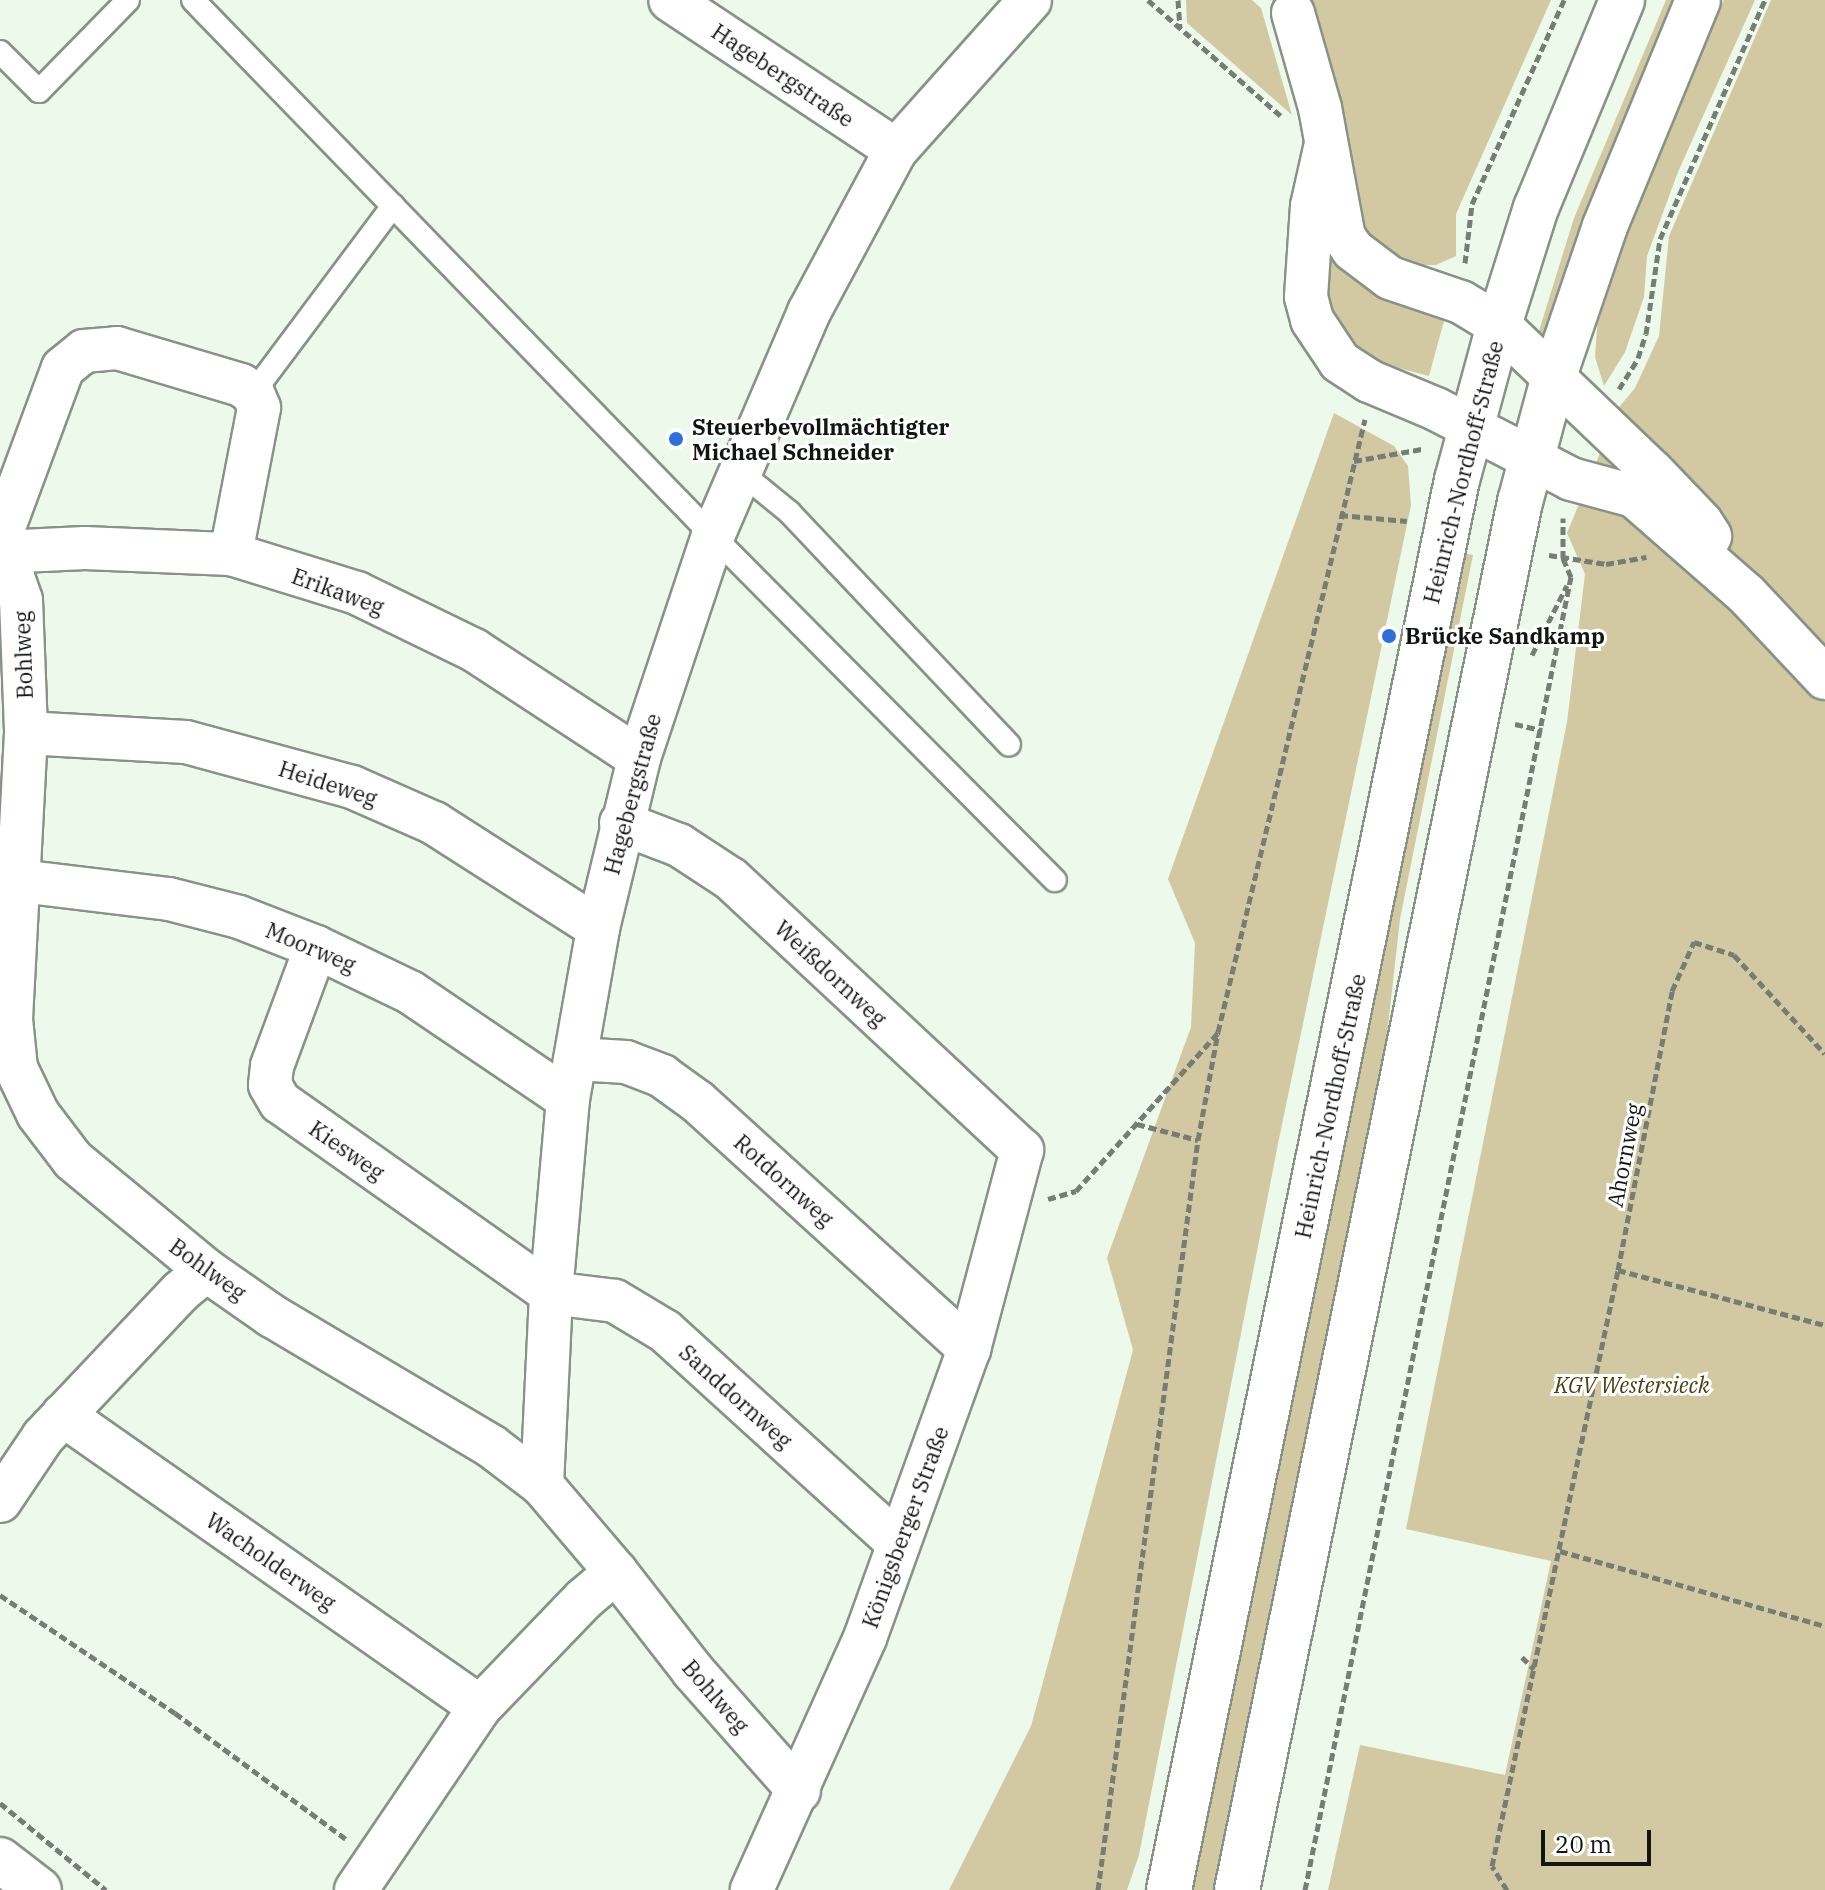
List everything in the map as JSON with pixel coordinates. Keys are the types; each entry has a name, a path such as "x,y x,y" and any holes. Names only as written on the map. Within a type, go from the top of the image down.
{"main road":[{"name":"Heinrich-Nordhoff-Straße","path":"1169,1890 1420,649 1454,419 1499,325 1536,208 1622,0"},
{"path":"1237,1890 1510,547 1554,376 1605,226 1698,0"},
{"path":"0,1860 39,1890"}],"street":[{"name":"Hagebergstraße","path":"670,0 896,150"},
{"name":"Hagebergstraße","path":"542,1485 551,1293 568,1099 598,928 639,758 713,536 809,312 896,150 1030,0"},
{"path":"1286,4 1320,108 1325,148 1344,237 1353,250 1390,278 1461,302 1499,325 1701,522 1747,595"},
{"path":"1325,148 1312,206 1306,297 1312,320 1328,349 1347,368 1385,389 1454,419 1571,479 1634,496 1747,595 1825,678"},
{"path":"0,538 63,368 84,351 117,348 241,385 253,393 259,408 231,554"},
{"name":"Erikaweg","path":"0,552 85,548 231,554 357,593 474,650 639,758"},
{"name":"Bohlweg","path":"0,559 13,577 21,600 26,733 8,1071 73,1160 206,1270 272,1316 491,1446 542,1485 616,1572 693,1671 799,1791"},
{"name":"Heideweg","path":"26,733 186,742 352,787 434,823 598,928"},
{"name":"Weißdornweg","path":"621,823 679,845 731,879 1022,1150"},
{"name":"Moorweg","path":"20,881 169,899 239,917 316,947 410,992 568,1099"},
{"name":"Kiesweg","path":"316,947 272,1066 270,1085 280,1102 551,1293"},
{"name":"Rotdornweg","path":"576,1059 626,1062 662,1076 698,1102 969,1349"},
{"name":"Königsberger Straße","path":"752,1890 865,1638 969,1349 1009,1209 1022,1150"},
{"path":"0,1501 43,1437 180,1292 206,1270"},
{"name":"Sanddornweg","path":"551,1293 615,1301 665,1331 898,1543"},
{"name":"Wacholderweg","path":"63,1415 480,1707"},
{"path":"366,1875 480,1707 584,1599 616,1572"}],"lane":[{"path":"0,52 39,91 128,0"},
{"path":"193,0 713,536 1055,880"},
{"path":"253,393 393,206"},
{"path":"740,472 789,512 1009,745"}],"path":[{"path":"1148,0 1284,118 1320,108"},
{"path":"1178,0 1180,28"},
{"path":"1461,302 1472,204 1564,0"},
{"path":"1600,421 1638,358 1646,334 1660,239 1765,0"},
{"path":"1098,1890 1198,1140 1218,1032 1366,414"},
{"path":"1354,461 1422,449 1454,419"},
{"path":"1421,462 1422,449"},
{"path":"1305,1890 1571,577 1563,558 1563,514 1571,479"},
{"path":"1340,515 1414,523"},
{"path":"1563,558 1606,564 1651,556"},
{"path":"1501,720 1542,730"},
{"name":"Ahornweg","path":"1507,1890 1492,1866 1618,1270 1672,991 1694,942 1734,955 1825,1054"},
{"path":"1009,1209 1076,1191 1218,1032"},
{"path":"1137,1124 1198,1140"},
{"path":"1618,1270 1825,1325"},
{"path":"1560,1551 1825,1626"},
{"path":"0,1595 175,1713 366,1875"},
{"path":"1522,1657 1534,1669"},
{"path":"0,1803 106,1890"}],"green space":[{"path":"1186,0 1252,0 1261,8 1292,115 1187,23"},
{"path":"1310,0 1551,0 1456,214 1456,256 1436,265 1410,265 1384,253 1366,232"},
{"path":"1666,0 1676,0 1583,220 1544,336 1538,334 1574,218"},
{"path":"1724,0 1755,0 1678,172 1647,256 1644,297 1625,352 1604,386 1595,357 1598,316 1621,243 1671,116"},
{"name":"KGV Westersieck","path":"1771,0 1825,0 1825,1890 1328,1890 1360,1745 1505,1775 1551,1561 1406,1529 1567,722 1585,574 1567,533 1619,407 1635,388 1659,336 1669,236"},
{"path":"1327,249 1361,285 1383,298 1435,314 1444,321 1429,376 1383,364 1366,354 1345,332 1333,312 1327,290"},
{"path":"1334,413 1394,446 1408,466 1411,505 1279,1139 1139,1855 1127,1890 949,1890 1031,1726 1133,1350 1107,1258 1191,1027 1195,943 1168,879"},
{"path":"1464,553 1473,555 1400,919 1383,1071 1217,1890 1192,1890"}],"place":[{"name":"Steuerbevollmächtigter Michael Schneider","path":"676,439"},
{"name":"Brücke Sandkamp","path":"1389,636"}]}
